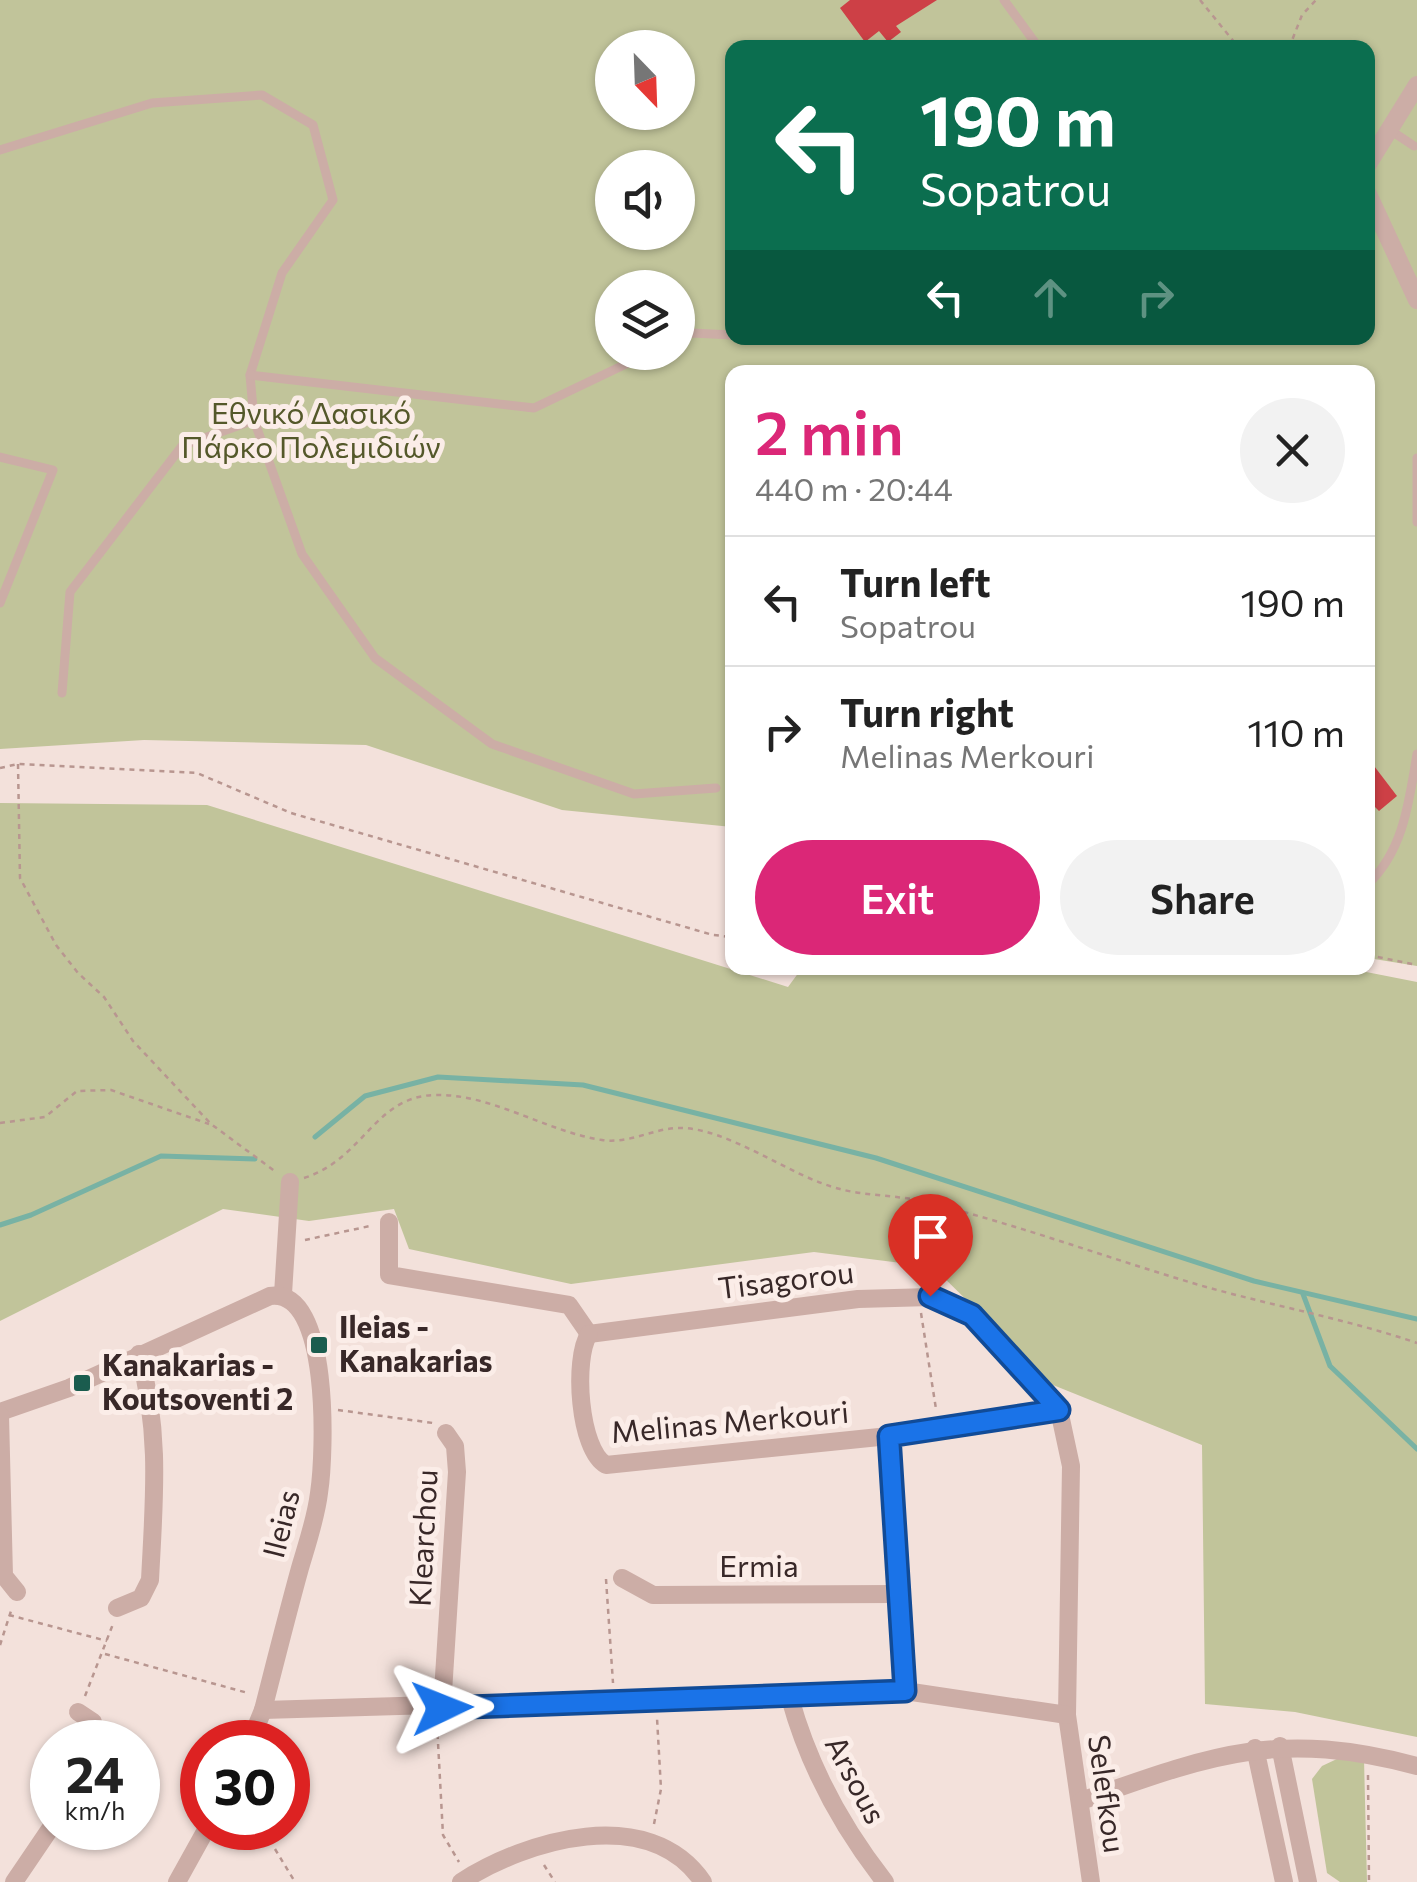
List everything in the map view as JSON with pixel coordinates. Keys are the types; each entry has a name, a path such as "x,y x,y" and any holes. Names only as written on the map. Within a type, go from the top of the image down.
{"street":[{"path":"1375,153 1417,85"},
{"path":"1375,209 1417,300"},
{"path":"17,1592 4,1576 0,1414 284,1294 290,1182"},
{"path":"388,1222 389,1275 570,1305 589,1334"},
{"name":"Ileias","path":"259,1720 319,1497 321,1408 313,1333 304,1314 284,1294"},
{"name":"Tisagorou","path":"589,1334 858,1299 930,1296 972,1315 1059,1410"},
{"name":"Melinas Merkouri","path":"589,1334 580,1348 578,1371 592,1453 606,1466 939,1430 1059,1410"},
{"path":"116,1608 141,1598 150,1580 156,1447 139,1354"},
{"path":"265,1704 440,1708 905,1691 1067,1715 1071,1466 1059,1410"},
{"name":"Klearchou","path":"440,1708 457,1472 455,1446 446,1433"},
{"path":"889,1436 905,1691"},
{"name":"Ermia","path":"622,1578 653,1595 900,1594"},
{"name":"Arsous","path":"790,1698 805,1752 844,1825 885,1882"},
{"path":"78,1712 91,1720"},
{"name":"Selefkou","path":"1067,1715 1090,1882"},
{"path":"1081,1801 1192,1762 1255,1748 1280,1746 1368,1753 1417,1766"},
{"path":"1280,1746 1308,1882"},
{"path":"1255,1748 1284,1882"},
{"path":"465,1880 492,1862 544,1842 609,1836 650,1843 678,1856 703,1882"},
{"path":"14,1882 36,1850"},
{"path":"177,1882 195,1850"}],"lane":[{"path":"1004,0 1034,40"},
{"path":"0,150 152,103 262,96 313,125 333,200 282,273 250,375 254,420 302,554 376,658 492,744 634,794 716,788"},
{"path":"1390,130 1414,146"},
{"path":"695,333 725,335"},
{"path":"250,375 534,408 613,370"},
{"path":"62,694 70,592 182,446 254,420"},
{"path":"0,457 53,470 0,602"},
{"path":"1417,458 1417,522"},
{"path":"1375,877 1404,823 1417,754"}],"path":[{"path":"1200,0 1232,40"},
{"path":"1292,40 1302,15 1316,0"},
{"path":"18,764 20,878 78,974 104,997 133,1041 211,1124 290,1182 330,1170 355,1150 383,1114 401,1103 434,1095 604,1140 640,1138 677,1128 706,1133 838,1189 921,1201 1008,1228 1047,1233 1180,1279 1417,1344"},
{"path":"0,768 18,764 197,773 291,813 725,936"},
{"path":"1375,957 1417,966"},
{"path":"0,1124 45,1118 77,1092 111,1090 211,1124"},
{"path":"301,1241 388,1222"},
{"path":"918,1297 939,1430"},
{"path":"321,1408 429,1420 446,1433"},
{"path":"614,1703 603,1579 622,1578"},
{"path":"0,1645 17,1592"},
{"path":"78,1712 109,1642 116,1608"},
{"path":"9,1615 109,1642"},
{"path":"104,1654 265,1704"},
{"path":"650,1843 660,1789 656,1702"},
{"path":"440,1708 442,1835 465,1880"},
{"path":"1368,1753 1370,1882"},
{"path":"276,1850 295,1882"}],"green space":[{"name":"Εθνικό Δασικό Πάρκο Πολεμιδιών","path":"0,0 1417,0 1417,966 1375,959 1375,365 725,365 725,826 562,810 366,745 144,740 0,749"},
{"path":"0,803 207,805 725,967 725,975 750,975 788,987 797,975 1375,974 1417,982 1417,1737 1295,1712 1205,1704 1202,1445 1053,1385 933,1267 814,1252 571,1284 409,1249 394,1209 309,1221 223,1209 0,1321"},
{"path":"1339,1758 1364,1759 1367,1882 1340,1882 1327,1873 1312,1779 1322,1766"}],"building":[{"path":"850,0 937,0 896,26 901,32 891,40 879,31 864,40 840,8"},
{"path":"1375,767 1397,796 1379,811 1375,807"}],"waterway":[{"path":"315,1137 365,1096 438,1077 583,1085 876,1158 1254,1281 1417,1319"},
{"path":"0,1225 31,1215 161,1156 255,1159"},
{"path":"1303,1294 1330,1366 1417,1449"}],"place":[{"name":"Ileias - Kanakarias","path":"319,1345"},
{"name":"Kanakarias - Koutsoventi 2","path":"82,1383"}],"route":[{"path":"442,1708 905,1691 889,1436 1059,1410 972,1315 930,1296"}]}
